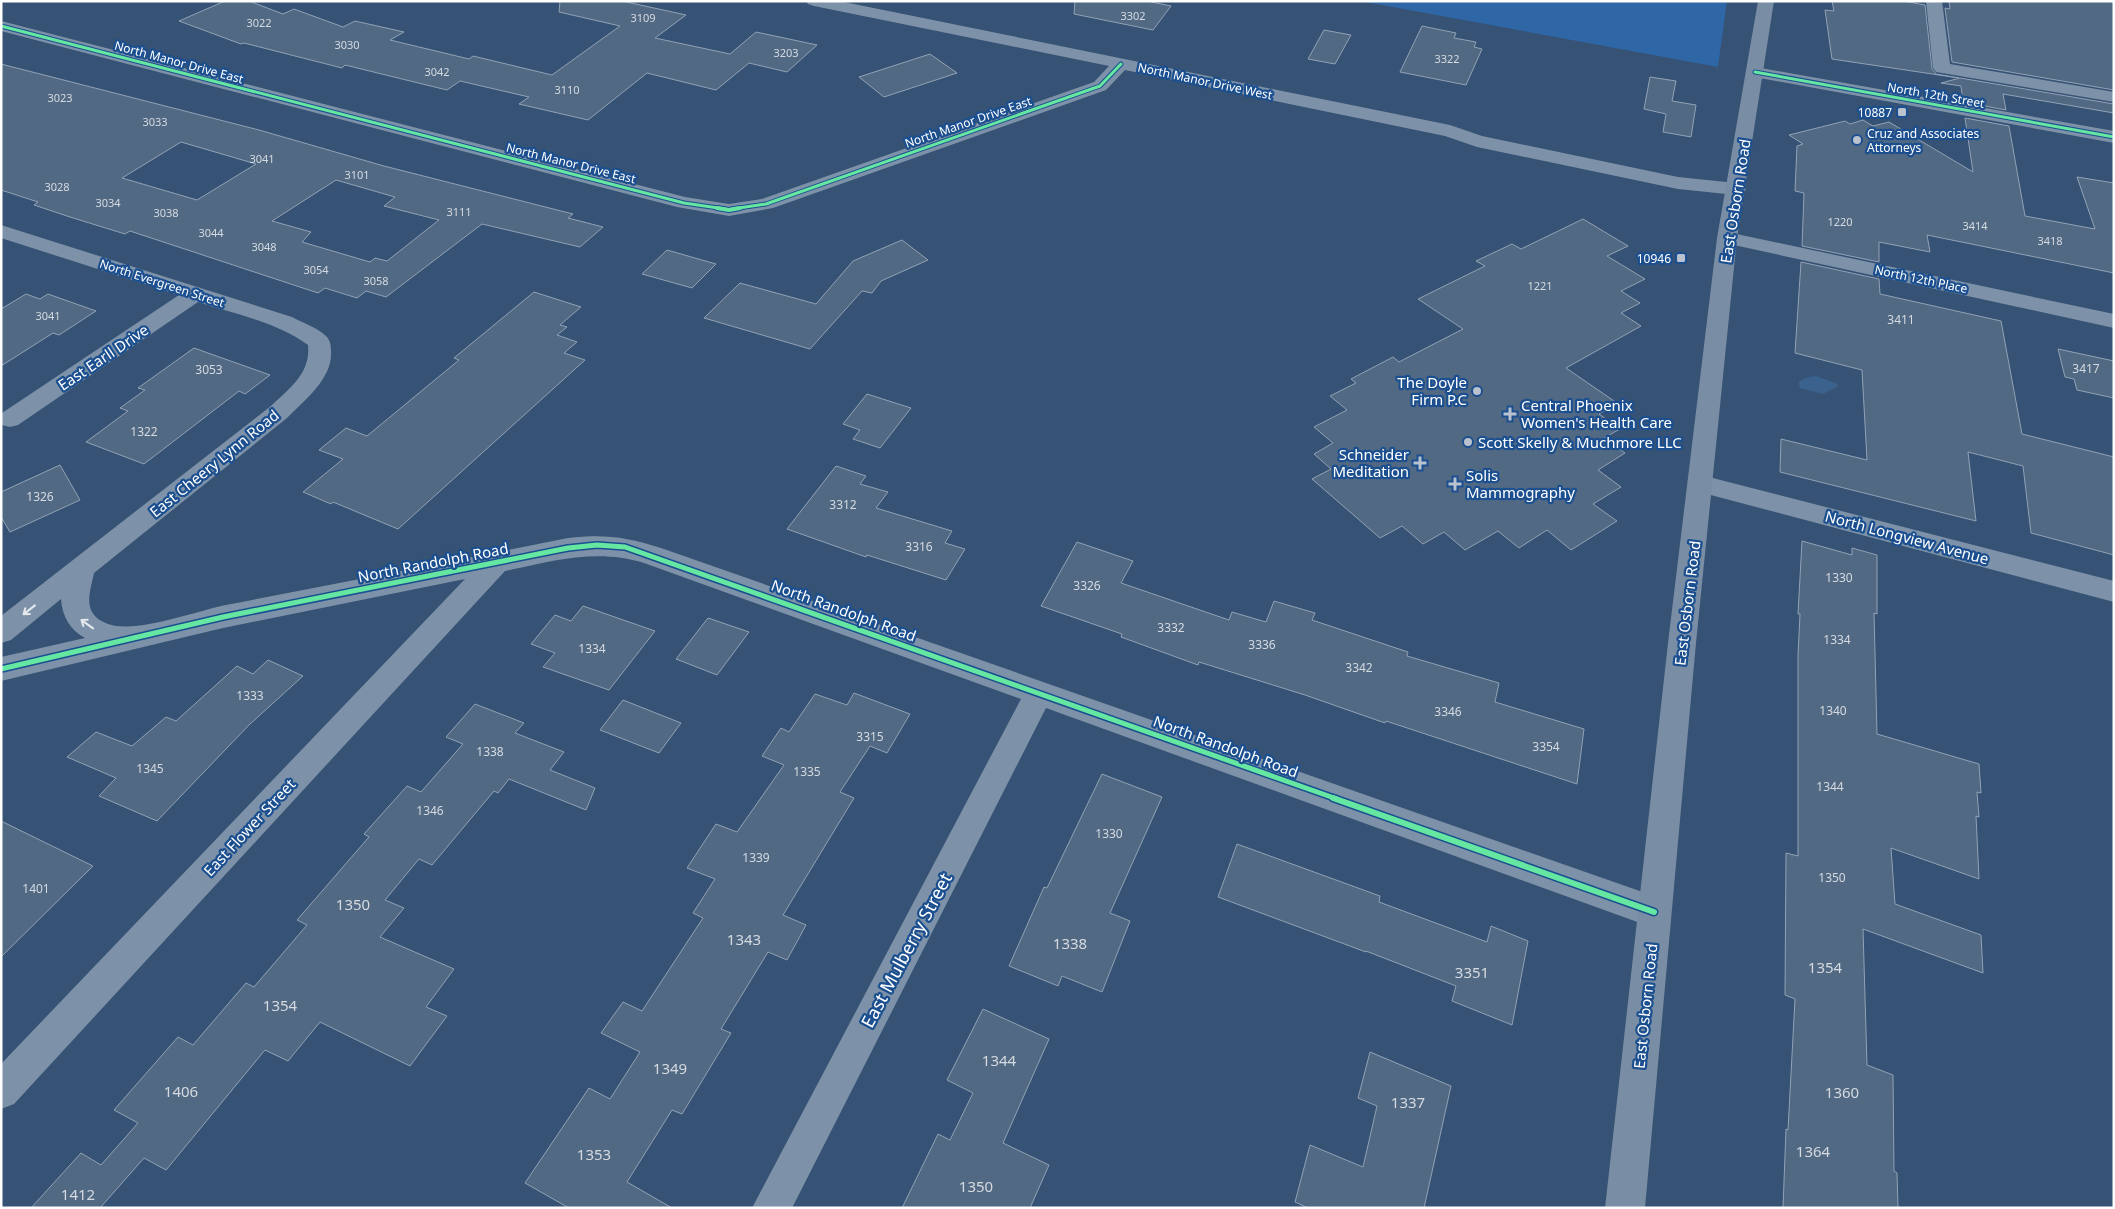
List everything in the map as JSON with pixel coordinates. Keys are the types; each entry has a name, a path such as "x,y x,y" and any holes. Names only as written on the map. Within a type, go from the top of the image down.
{"main road":[{"name":"East Osborn Road","path":"1625,1208 1654,912 1728,238 1766,1"}],"street":[{"name":"North Manor Drive West","path":"814,1 1450,131 1477,141 1590,159 1678,183 1736,189"},
{"path":"1934,1 1942,68 2114,97"},
{"name":"North Manor Drive East","path":"1,26 684,203 729,210 770,203 1100,86 1120,64"},
{"name":"North 12th Street","path":"1755,72 2114,137"},
{"name":"North Evergreen Street","path":"1,231 284,322 305,332 319,342"},
{"name":"North 12th Place","path":"1728,238 2114,321"},
{"name":"East Earll Drive","path":"10,419 195,294"},
{"name":"East Cheery Lynn Road","path":"1,632 279,412 310,382 322,356 319,342"},
{"name":"North Longview Avenue","path":"1701,484 2114,592"},
{"name":"North Randolph Road","path":"1,669 223,618 568,548 598,545 625,547 1040,692 1654,912"},
{"name":"East Flower Street","path":"1,1092 497,562"},
{"path":"81,569 75,601 78,617 90,628 113,637 132,640"},
{"name":"East Mulberry Street","path":"771,1208 1040,692"}],"shaded area":[{"path":"1360,1 1727,1 1718,67"},
{"path":"1816,376 1838,384 1837,387 1823,394 1800,388 1798,382 1808,377"}],"building":[{"path":"225,1 249,1 283,14 294,9 343,27 355,21 404,32 390,40 469,59 473,56 552,75 620,26 559,12 560,1 622,1 686,15 655,38 730,54 756,32 817,45 787,72 749,63 716,90 647,73 588,120 519,104 529,97 460,81 447,90 345,65 342,68 244,43 241,44 179,21"},
{"path":"1075,1 1147,1 1171,6 1153,30 1074,14"},
{"path":"1832,1 1903,1 1925,5 1932,69 1936,74 1959,78 1832,59 1825,10 1834,11"},
{"path":"1949,1 2114,1 2114,90 1952,62 1945,8 1950,9"},
{"path":"1422,26 1456,33 1454,38 1476,42 1474,47 1482,49 1466,85 1400,72"},
{"path":"1324,30 1351,35 1335,64 1308,59"},
{"path":"930,54 957,73 884,97 859,77"},
{"path":"1,64 259,130 384,166 573,214 568,218 603,227 580,247 482,224 386,297 366,291 357,298 325,288 318,293 130,231 125,234 70,217 34,205 38,202 1,190","holes":["181,142 256,164 197,200 122,178","336,180 395,197 384,206 439,220 387,261 375,258 370,262 302,242 311,232 272,221"]},
{"path":"1650,77 1676,81 1672,101 1696,105 1691,137 1663,132 1666,114 1644,109"},
{"path":"1960,78 2114,104 2114,113 2003,94 2006,110 1963,102 1961,86 1941,83"},
{"path":"1965,118 2009,126 2025,216 2095,229 2077,177 2114,183 2114,273 1927,235 1930,252 1879,242 1879,262 1802,246 1804,193 1795,191 1797,146 1803,144 1789,135 1845,121 1850,124 1863,120 1873,126 1889,122 1973,172"},
{"path":"1583,219 1628,246 1607,256 1645,279 1621,291 1640,303 1621,313 1641,326 1566,368 1617,403 1599,414 1620,429 1604,438 1625,453 1598,470 1621,487 1593,504 1617,521 1571,550 1547,530 1519,548 1498,531 1465,550 1444,532 1423,544 1402,526 1380,538 1312,479 1331,469 1314,454 1333,443 1314,427 1347,410 1330,396 1356,383 1351,379 1393,357 1399,362 1463,329 1418,299 1485,266 1476,261 1512,244 1521,249"},
{"path":"902,240 928,260 881,281 872,293 862,291 810,349 704,318 740,283 816,304 853,261"},
{"path":"667,250 716,264 692,288 642,274"},
{"path":"1801,262 1879,279 1880,294 2001,321 2022,434 2114,457 2114,555 2031,533 2023,466 1968,452 1976,521 1780,472 1781,439 1867,460 1862,370 1795,353"},
{"path":"534,292 581,307 560,325 567,327 557,335 577,342 564,353 585,360 398,529 333,502 331,504 303,492 343,459 319,450 346,428 367,436 459,360 454,358"},
{"path":"26,294 40,299 48,294 96,311 59,335 53,333 1,366 1,309"},
{"path":"194,348 270,375 245,394 239,391 144,464 86,442 128,411 120,408 145,390 138,388"},
{"path":"2058,349 2114,361 2114,398 2077,390 2074,379 2065,377"},
{"path":"867,394 911,408 880,448 853,439 860,430 843,424"},
{"path":"60,465 80,500 10,532 1,517 1,492"},
{"path":"836,466 866,476 860,484 888,492 876,508 952,531 945,543 965,549 946,580 867,555 866,557 787,529"},
{"path":"1802,541 1852,555 1852,548 1877,555 1877,614 1874,613 1877,734 1979,764 1981,793 1977,792 1979,817 1976,816 1979,879 1891,848 1895,904 1981,935 1983,973 1863,929 1867,1065 1893,1075 1894,1171 1897,1173 1898,1208 1783,1208 1786,1129 1788,1130 1795,999 1785,995 1786,853 1798,856 1798,656 1800,614 1798,614"},
{"path":"1077,542 1133,561 1121,583 1229,620 1232,612 1266,622 1274,601 1315,613 1312,620 1408,652 1407,656 1499,683 1495,702 1584,729 1577,784 1386,721 1385,723 1305,695 1199,662 1198,665 1121,637 1122,634 1041,606"},
{"path":"583,606 655,631 609,690 543,667 555,653 531,644 555,615 571,621"},
{"path":"708,618 749,632 717,675 676,659"},
{"path":"268,660 303,676 249,725 157,821 99,796 116,778 67,757 96,732 132,746 166,717 176,721 237,666 253,674"},
{"path":"854,693 910,714 887,753 870,746 840,792 854,798 783,915 806,925 787,960 768,952 721,1029 731,1033 682,1114 672,1110 627,1182 672,1208 569,1208 525,1183 589,1088 610,1099 640,1052 601,1033 623,1002 642,1011 703,918 693,913 715,879 687,868 716,824 737,832 784,765 762,756 781,728 789,732 815,694 847,705"},
{"path":"623,700 681,723 659,753 600,730"},
{"path":"475,704 524,723 515,733 564,752 550,770 595,788 586,810 509,779 498,793 494,791 432,865 419,859 385,900 404,908 380,937 454,969 426,1007 447,1016 410,1066 320,1022 288,1061 265,1050 166,1170 144,1158 100,1208 31,1208 81,1153 101,1165 138,1123 114,1110 178,1037 193,1045 246,983 254,987 307,925 297,920 369,837 364,834 407,786 421,792 463,744 446,737"},
{"path":"1102,774 1162,797 1110,913 1130,921 1102,992 1062,976 1058,986 1009,966 1044,887 1047,888"},
{"path":"1,821 93,866 1,957"},
{"path":"1237,844 1380,896 1379,902 1487,942 1491,926 1528,941 1512,1025 1452,1001 1456,986 1218,897"},
{"path":"983,1009 1049,1039 1003,1143 1049,1165 1030,1208 902,1208 938,1134 950,1140 973,1093 947,1080"},
{"path":"1370,1052 1451,1086 1424,1208 1308,1208 1295,1202 1310,1145 1363,1167 1377,1106 1358,1098"}],"cycle path":[{"path":"1,26 684,203 729,210 766,204 1100,86 1121,64"},
{"path":"1755,72 2114,137"},
{"path":"1,669 223,617 568,548 597,545 625,547 1654,912"}],"place":[{"name":"10887","path":"1902,112"},
{"name":"Cruz and Associates Attorneys","path":"1857,140"},
{"name":"10946","path":"1681,258"},
{"name":"The Doyle Firm P.C","path":"1477,391"},
{"name":"Central Phoenix Women's Health Care","path":"1510,414"},
{"name":"Scott Skelly & Muchmore LLC","path":"1468,442"},
{"name":"Schneider Meditation","path":"1420,463"},
{"name":"Solis Mammography","path":"1455,484"}]}
